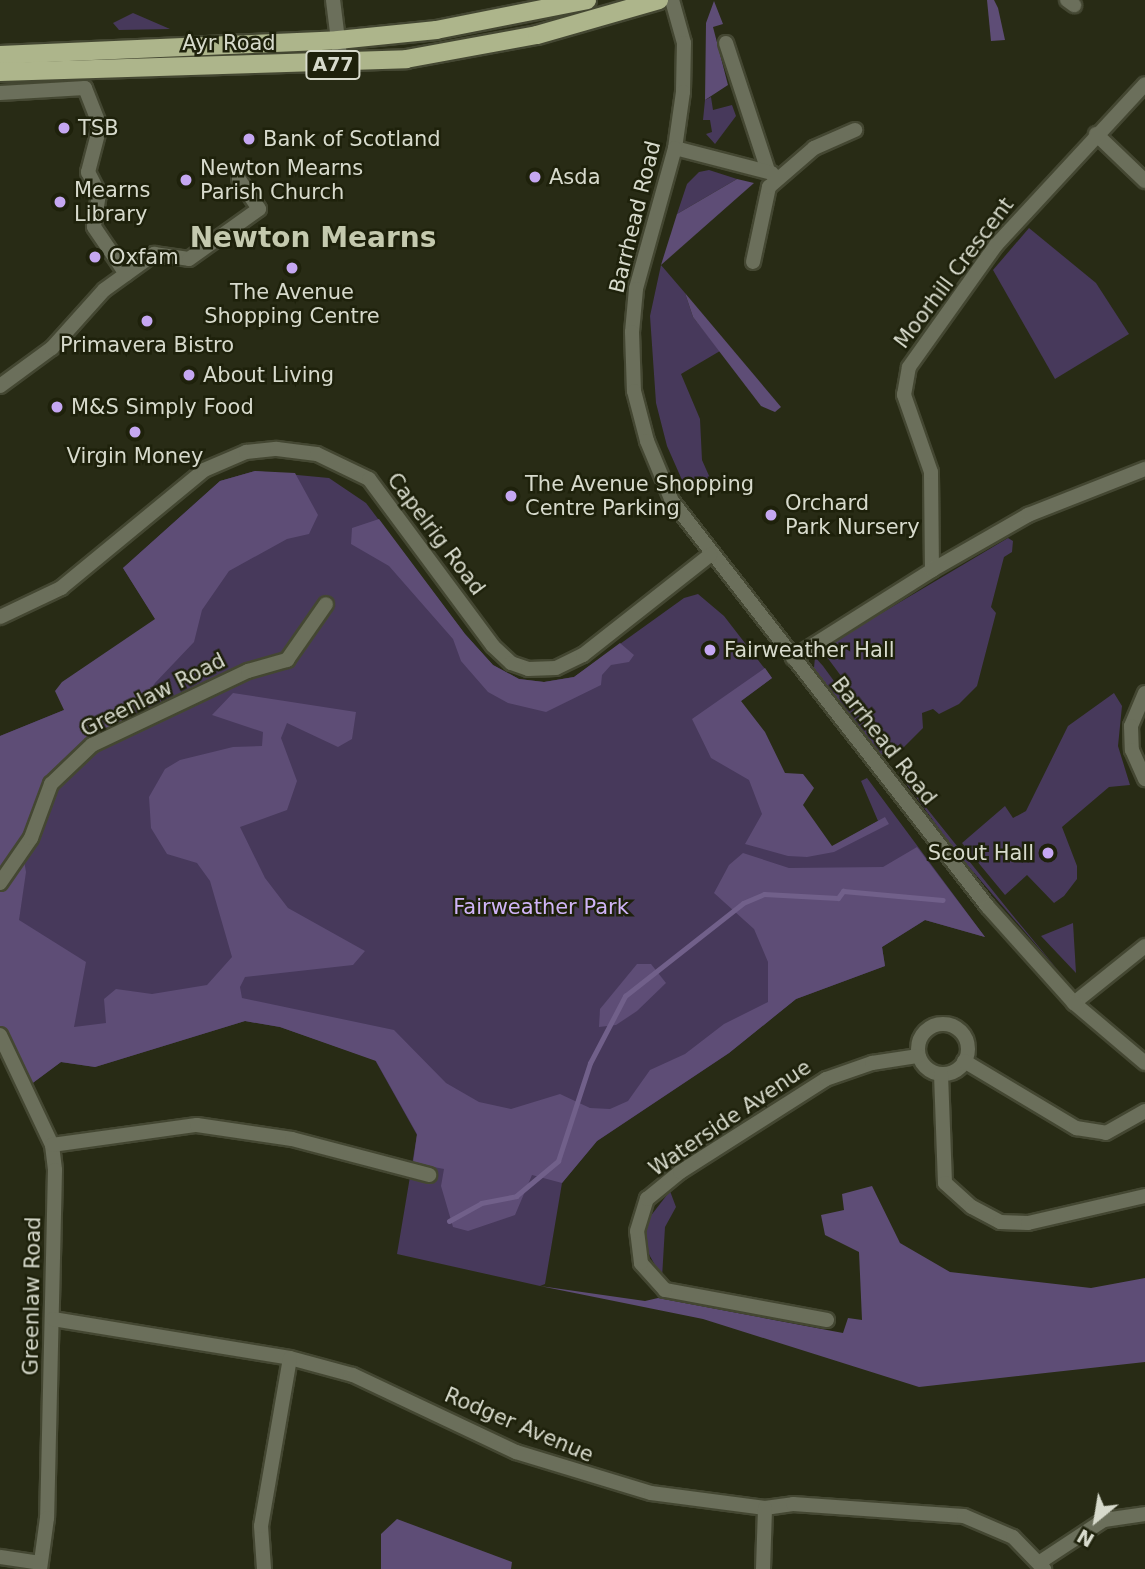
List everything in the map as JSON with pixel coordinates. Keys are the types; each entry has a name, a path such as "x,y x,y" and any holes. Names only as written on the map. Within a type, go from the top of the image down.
{"main road":[{"name":"Ayr Road","path":"0,55 338,40 436,30 587,0"},
{"name":"Ayr Road","path":"0,72 341,64 482,47 625,13 659,0"}],"street":[{"path":"334,0 341,64"},
{"name":"Barrhead Road","path":"672,0 680,23 685,66 675,148 636,289 635,391 647,441 672,501 710,555 988,907 1074,1003 1145,1063"},
{"path":"726,43 774,173"},
{"name":"Moorhill Crescent","path":"932,570 931,471 906,403 909,367 996,245 1145,84"},
{"path":"0,93 85,88 100,126 88,172 99,194 94,227 126,274"},
{"path":"753,262 766,195 774,173 814,148 855,130"},
{"path":"1096,134 1145,181"},
{"path":"675,148 774,173"},
{"path":"0,386 52,348 104,290 154,254 189,259 259,209 239,179"},
{"name":"Capelrig Road","path":"0,617 61,588 204,470 246,452 277,449 317,454 369,479 493,646 511,663 528,668 556,668 583,655 710,555"},
{"path":"793,659 932,570 1028,515 1145,469"},
{"name":"Greenlaw Road","path":"0,883 31,838 51,784 92,745 248,671 287,660 326,604"},
{"path":"1145,693 1131,726 1132,750 1145,779"},
{"path":"1074,1003 1145,946"},
{"path":"945,1023 965,1037 964,1061 953,1072 941,1074 926,1068 918,1056 923,1032 945,1023"},
{"name":"Greenlaw Road","path":"0,1035 52,1144 53,1319 47,1518 40,1566"},
{"name":"Waterside Avenue","path":"819,1314 665,1290 641,1263 637,1231 647,1199 680,1172 826,1079 872,1063 918,1056"},
{"path":"964,1061 1076,1129 1106,1133 1145,1111"},
{"path":"941,1074 945,1183 972,1207 1000,1222 1028,1223 1145,1196"},
{"path":"52,1144 197,1125 292,1139 429,1175"},
{"name":"Rodger Avenue","path":"53,1319 290,1357 353,1375 516,1452 593,1479 651,1493 765,1508 793,1504 964,1516 1013,1537 1042,1566"},
{"path":"264,1569 261,1526 290,1357"},
{"path":"763,1569 765,1508"},
{"path":"1042,1566 1104,1520 1145,1514"},
{"path":"0,1557 40,1566"}],"green space":[{"path":"133,13 170,29 119,30 113,23"},
{"path":"711,97 713,110 732,105 736,116 715,144 706,134 712,132 710,120 703,120 705,100"},
{"path":"709,170 737,179 677,214 687,184 699,172"},
{"path":"1029,228 1096,283 1129,334 1055,379 993,270"},
{"path":"661,265 685,293 693,317 720,351 681,374 700,419 702,460 714,487 682,480 667,446 656,403 650,316"},
{"name":"Fairweather Park","path":"255,471 329,478 366,503 465,634 493,665 519,679 544,682 574,677 684,598 698,594 724,616 772,678 733,707 824,851 878,821 861,781 867,778 985,937 925,920 882,947 885,966 796,999 729,1053 597,1141 562,1183 545,1284 540,1286 397,1254 417,1135 375,1060 280,1027 245,1021 95,1067 61,1062 30,1085 0,736 64,710 172,645 123,568 220,481"},
{"path":"1008,538 1013,541 1012,552 1004,557 991,607 996,613 977,686 959,704 939,714 933,709 922,713 923,728 898,753 821,649"},
{"path":"815,657 888,755 879,754 814,668"},
{"path":"1114,693 1122,706 1118,746 1130,785 1109,787 1062,827 1077,866 1077,879 1064,896 1054,903 1027,875 1005,895 962,843 1005,806 1013,818 1026,811 1068,726"},
{"path":"896,770 1010,912 1062,975 957,853"},
{"path":"1073,923 1076,973 1041,936"},
{"path":"670,1191 676,1207 665,1227 662,1278 645,1247 646,1222"}],"shaded area":[{"path":"987,0 994,0 998,8 1005,40 991,41"},
{"path":"714,1 723,24 713,27 728,85 705,100 706,23"},
{"path":"737,179 754,183 661,265 677,214"},
{"path":"685,293 781,407 775,412 761,406 693,317"},
{"path":"255,471 295,473 318,515 309,534 287,539 229,571 202,610 194,642 155,683 131,721 53,769 33,808 21,843 26,872 19,920 86,962 74,1027 106,1023 104,999 116,989 152,994 207,985 232,957 210,881 197,863 167,854 151,828 149,797 165,769 180,760 233,747 262,746 263,732 212,715 233,693 356,712 352,739 338,747 287,723 281,738 297,781 287,810 240,827 265,878 288,908 365,951 353,965 245,977 240,987 242,998 394,1030 446,1083 479,1102 511,1109 560,1094 590,1108 610,1109 628,1101 650,1070 685,1054 724,1024 768,1002 768,962 754,929 714,893 729,865 743,853 789,868 883,867 917,847 985,937 925,920 882,947 885,966 796,999 729,1053 597,1141 562,1183 532,1175 515,1215 468,1231 453,1227 441,1186 444,1169 413,1163 417,1134 376,1061 280,1027 245,1021 95,1067 61,1062 30,1085 0,1049 0,736 64,710 55,691 62,682 155,619 123,568 220,481"},
{"path":"379,519 465,634 493,665 519,679 544,682 574,677 620,643 634,655 629,662 611,665 602,675 601,685 546,712 508,703 488,692 461,661 453,639 389,566 351,544 352,528"},
{"path":"765,668 772,678 741,701 765,732 785,773 803,774 814,788 803,805 832,846 885,817 889,824 834,852 807,857 788,856 745,844 762,814 749,780 711,758 692,719"},
{"path":"637,964 651,964 666,983 637,1011 616,1025 599,1027 600,1009"},
{"path":"872,1186 900,1243 950,1272 1091,1288 1145,1278 1145,1362 919,1387 703,1319 540,1286 645,1301 658,1298 843,1333 848,1318 862,1320 859,1252 825,1235 821,1215 844,1210 842,1194"},
{"path":"397,1519 512,1562 511,1569 381,1569 381,1534"}],"waterway":[{"path":"449,1221 481,1203 516,1196 558,1161 590,1063 625,996 743,903 764,894 838,898 843,891 943,900"}],"place":[{"name":"TSB","path":"64,128"},
{"name":"Bank of Scotland","path":"249,139"},
{"name":"Asda","path":"535,177"},
{"name":"Newton Mearns Parish Church","path":"186,180"},
{"name":"Mearns Library","path":"60,202"},
{"name":"Oxfam","path":"95,257"},
{"name":"The Avenue Shopping Centre","path":"292,268"},
{"name":"Primavera Bistro","path":"147,321"},
{"name":"About Living","path":"189,375"},
{"name":"M&S Simply Food","path":"57,407"},
{"name":"Virgin Money","path":"135,432"},
{"name":"The Avenue Shopping Centre Parking","path":"511,496"},
{"name":"Orchard Park Nursery","path":"771,515"},
{"name":"Fairweather Hall","path":"710,650"},
{"name":"Scout Hall","path":"1048,853"}],"district":[{"name":"Newton Mearns","path":"313,238"}]}
